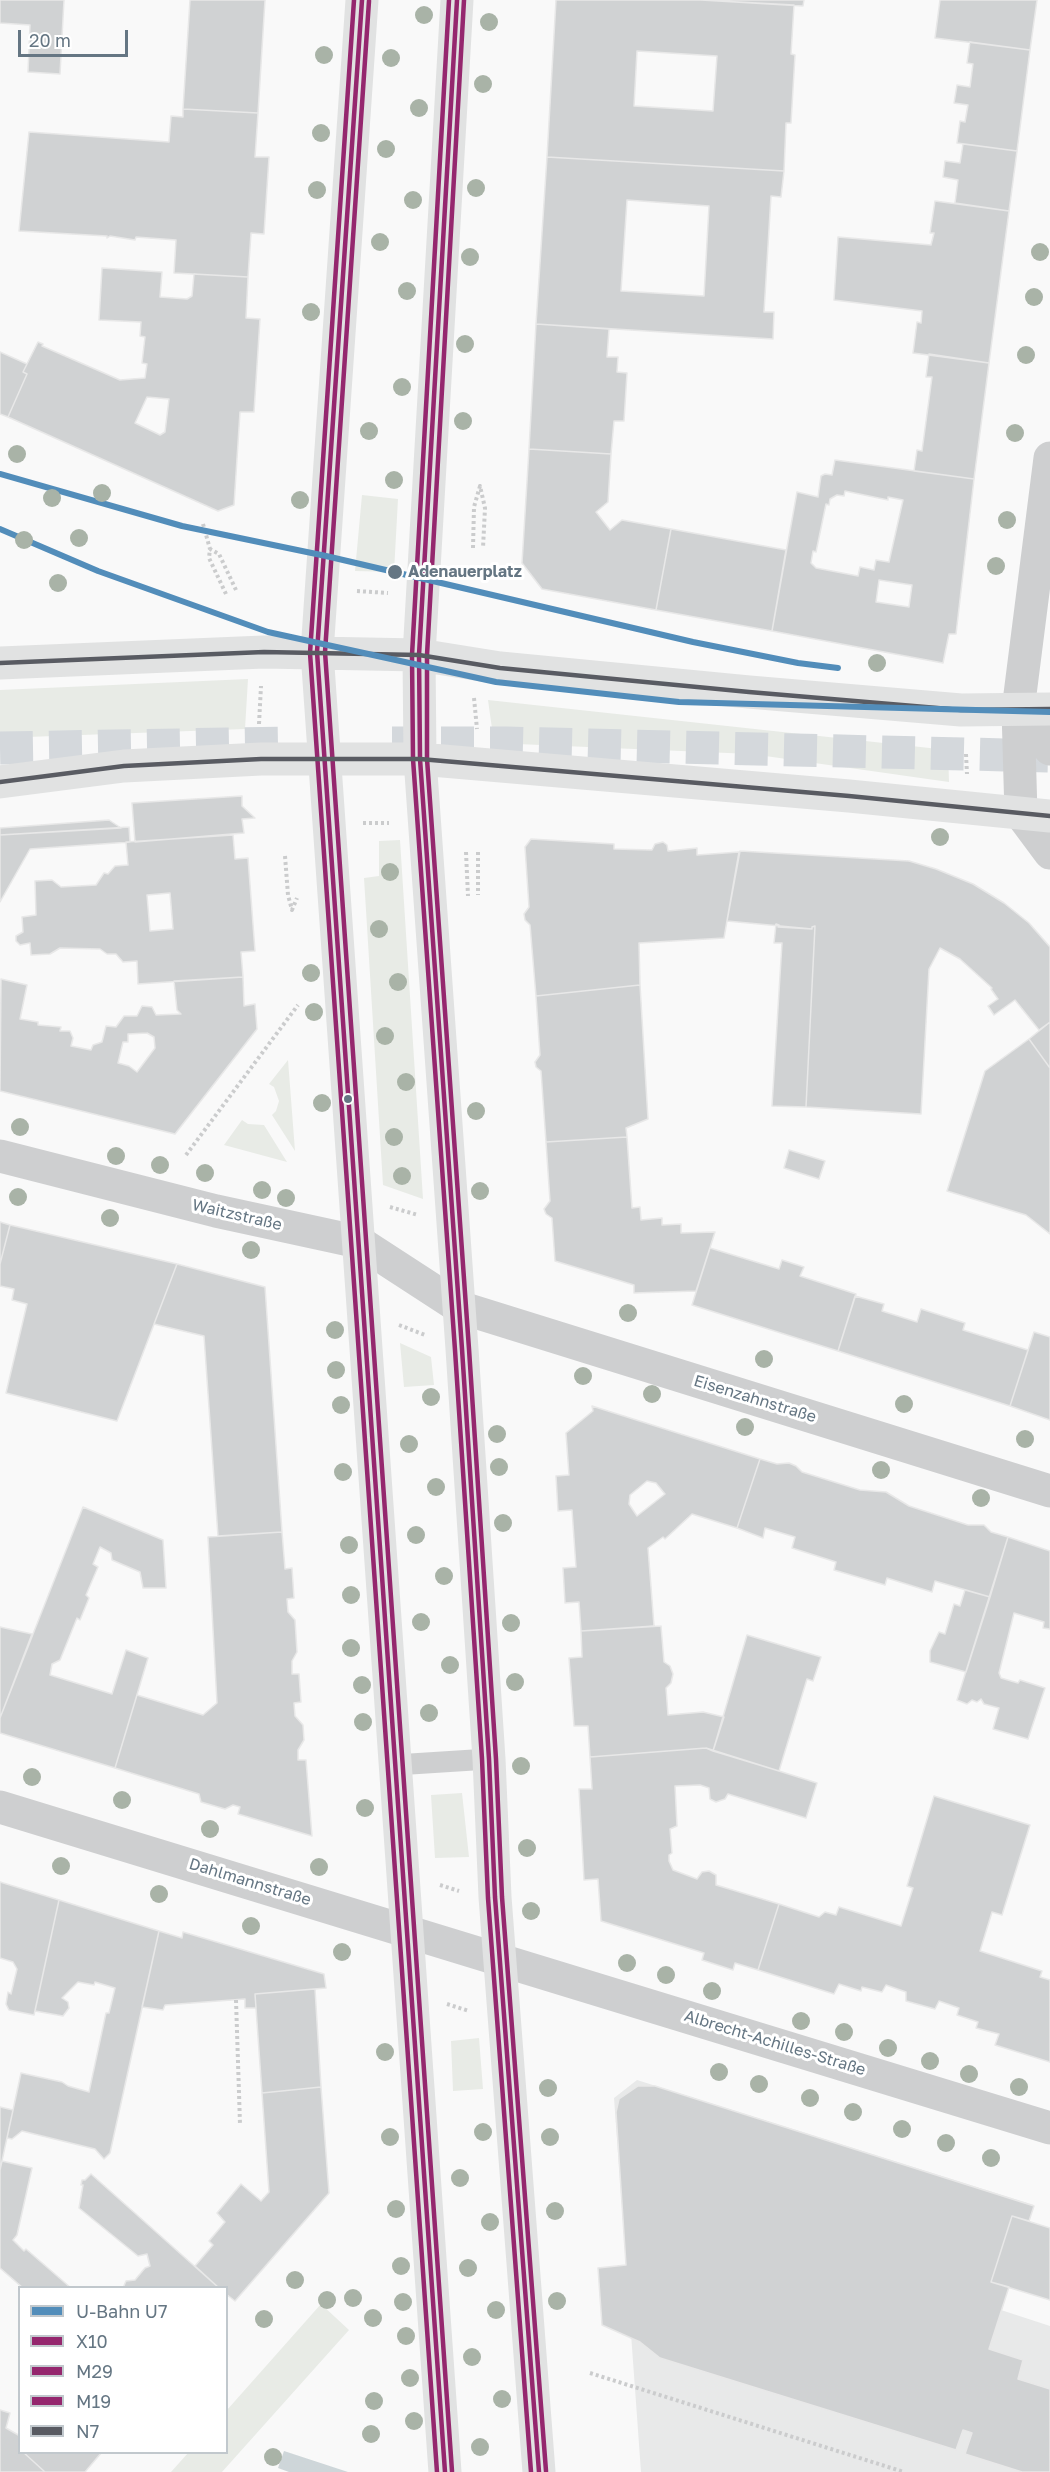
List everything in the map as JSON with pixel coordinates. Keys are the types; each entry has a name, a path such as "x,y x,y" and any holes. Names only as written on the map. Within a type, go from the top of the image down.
{"main road":[{"path":"362,0 317,652 445,2472"},
{"path":"457,0 419,655 420,759 459,1307 500,1958 539,2472"},
{"path":"0,663 101,657 317,652 419,655 500,668 749,692 961,710 1050,709"},
{"path":"0,783 124,766 261,759 420,759 849,796 1036,815"}],"street":[{"path":"1050,458 1018,710 1036,815 1050,853"},
{"path":"1018,710 1050,749"},
{"name":"Waitzstraße","path":"0,1155 216,1211 359,1242 459,1307"},
{"name":"Eisenzahnstraße","path":"459,1307 1050,1491"},
{"name":"Dahlmannstraße","path":"0,1807 500,1958"},
{"name":"Albrecht-Achilles-Straße","path":"500,1958 1050,2128"}],"lane":[{"path":"395,1765 489,1760"}],"path":[{"path":"473,548 474,507 480,486 485,508 483,548"},
{"path":"203,524 210,549 209,558 226,594"},
{"path":"210,549 219,554 236,590"},
{"path":"350,591 398,594"},
{"path":"259,730 262,679"},
{"path":"474,698 477,731"},
{"path":"357,823 399,823"},
{"path":"466,852 468,896"},
{"path":"478,852 478,895"},
{"path":"285,856 288,895 292,910 298,895"},
{"path":"186,1155 298,1005"},
{"path":"387,1206 427,1217"},
{"path":"395,1324 435,1339"},
{"path":"434,1883 464,1893"},
{"path":"236,2000 240,2124"},
{"path":"444,2002 472,2012"},
{"path":"590,2373 904,2472"}],"shaded area":[{"path":"362,495 398,499 394,572 355,571"},
{"path":"248,679 245,729 0,738 0,690"},
{"path":"488,700 948,750 949,782 751,754 494,743"},
{"path":"400,840 423,1199 383,1185 364,878 379,876 379,841"},
{"path":"288,1060 295,1151 272,1115 279,1101 274,1087 269,1084"},
{"path":"242,1120 248,1124 264,1125 287,1162 224,1145"},
{"path":"400,1343 431,1357 434,1385 404,1387"},
{"path":"462,1793 469,1857 435,1858 431,1795"},
{"path":"479,2038 483,2089 453,2091 451,2041"},
{"path":"637,2080 1034,2205 1001,2310 1050,2326 1050,2472 641,2472 614,2098"},
{"path":"321,2304 349,2330 222,2472 171,2472 187,2454 228,2454 228,2409"},
{"path":"284,2451 348,2472 289,2472 278,2468"}],"building":[{"path":"0,0 64,0 60,74 28,72 30,25 0,23"},
{"path":"190,0 265,0 258,113 183,109"},
{"path":"556,0 701,0 794,5 791,54 795,55 791,123 786,123 784,171 547,157","holes":["637,51 717,56 713,111 634,106"]},
{"path":"701,0 804,0 803,6"},
{"path":"940,0 1037,0 1030,50 935,38"},
{"path":"970,42 1030,50 1017,151 957,143 960,121 965,122 968,105 954,103 957,85 970,87 973,64 967,63"},
{"path":"183,109 258,113 255,157 269,157 264,234 251,233 248,277 174,273 176,240 136,237 135,240 110,236 107,238 107,236 19,231 29,132 169,142 171,116 183,117"},
{"path":"963,144 1017,151 1009,211 955,203 958,180 943,177 945,161 960,163"},
{"path":"547,157 784,171 781,197 771,196 764,312 774,312 773,339 536,324","holes":["627,200 709,206 704,296 621,291"]},
{"path":"935,201 1009,211 989,363 913,353 917,322 921,323 922,311 834,300 838,237 931,245 934,233 930,233"},
{"path":"102,268 162,272 160,297 187,299 192,296 194,274 248,277 246,318 260,319 254,412 240,412 234,505 218,511 8,417 27,374 23,372 38,342 43,344 42,346 120,380 145,378 147,364 142,363 145,337 140,336 141,322 99,320","holes":["147,397 169,399 165,432 160,435 135,423"]},
{"path":"536,324 609,329 607,357 618,357 617,372 627,373 624,421 614,421 611,454 529,449"},
{"path":"0,352 27,364 23,372 27,374 8,417 0,414"},
{"path":"929,354 989,363 974,479 914,471 917,450 922,451 932,377 926,377"},
{"path":"529,449 611,454 608,502 596,512 610,530 622,520 671,529 656,610 542,589 522,563"},
{"path":"835,460 974,479 956,634 949,634 943,663 772,631 797,492 818,497 821,476 832,475","holes":["845,491 888,500 888,497 903,500 889,562 876,560 874,570 860,567 858,576 816,568 811,563 813,551 816,552 826,504 829,505 830,499 837,495 844,496","879,580 912,585 909,607 876,602"]},
{"path":"671,529 786,550 772,631 656,610"},
{"path":"242,796 242,806 255,818 242,819 244,833 135,842 132,803"},
{"path":"109,820 121,828 0,835 0,828"},
{"path":"129,827 130,842 30,849 0,902 0,835"},
{"path":"233,835 235,859 248,858 255,951 241,952 243,977 138,984 137,961 123,962 116,954 107,954 100,949 60,948 50,954 31,955 30,943 20,945 16,941 16,936 23,932 22,917 36,915 35,881 52,880 61,887 96,885 104,873 108,874 115,866 128,865 126,842","holes":["170,893 173,929 150,931 147,895"]},
{"path":"531,839 614,844 614,849 652,850 655,844 663,842 667,845 668,851 697,848 697,855 739,852 724,938 639,943 640,985 536,996 530,925 525,920 524,914 529,907 525,847"},
{"path":"740,851 909,861 973,884 1004,903 1029,923 1050,947 1050,1022 1039,1030 1015,1000 994,1015 988,1006 998,999 992,988 960,959 940,948 929,969 921,1114 806,1107 815,926 812,929 727,921"},
{"path":"776,924 779,925 778,927 812,929 815,926 806,1107 772,1106 782,943 774,943"},
{"path":"243,977 244,1006 255,1004 257,1029 175,1134 0,1091 1,979 27,985 20,1019 38,1022 38,1025 61,1027 60,1031 70,1031 73,1038 71,1046 91,1050 93,1045 102,1042 106,1026 116,1027 124,1016 137,1016 142,1006 152,1007 156,1015 181,1014 177,1010 174,981","holes":["147,1033 154,1037 155,1048 137,1072 129,1066 118,1063 123,1042 128,1042 128,1034"]},
{"path":"640,985 648,1119 626,1128 627,1137 546,1142 541,1071 536,1067 535,1062 540,1055 536,996"},
{"path":"1050,1022 1050,1068 1029,1039"},
{"path":"1029,1039 1050,1068 1050,1234 1026,1215 947,1191 985,1071"},
{"path":"627,1137 632,1208 640,1207 641,1220 662,1218 662,1225 681,1224 681,1233 715,1232 696,1291 634,1293 634,1285 555,1261 552,1218 546,1214 544,1209 550,1201 546,1142"},
{"path":"789,1150 825,1161 819,1179 784,1168"},
{"path":"0,1222 10,1225 0,1264"},
{"path":"10,1225 177,1264 117,1421 6,1393 27,1304 12,1300 14,1289 0,1286 0,1264"},
{"path":"710,1248 779,1269 782,1260 804,1267 800,1276 856,1294 838,1351 692,1305"},
{"path":"177,1264 265,1287 282,1532 218,1536 204,1336 154,1324"},
{"path":"855,1296 884,1304 882,1311 917,1322 921,1309 965,1323 963,1330 1028,1350 1010,1406 838,1351"},
{"path":"1034,1332 1050,1337 1050,1420 1010,1406"},
{"path":"592,1406 760,1459 737,1528 692,1514 665,1539 663,1537 648,1548 654,1626 581,1631 579,1602 565,1603 563,1568 576,1567 572,1510 558,1511 556,1476 569,1475 566,1433 593,1411","holes":["647,1481 656,1483 665,1494 637,1516 629,1504 630,1495"]},
{"path":"760,1459 777,1464 789,1463 802,1472 860,1490 886,1492 909,1506 968,1525 984,1525 991,1532 1008,1537 990,1597 935,1581 932,1592 887,1578 885,1585 834,1570 836,1562 792,1548 795,1537 765,1528 763,1538 737,1528"},
{"path":"83,1507 163,1540 166,1588 143,1588 140,1572 112,1560 111,1553 100,1547 93,1564 98,1567 86,1595 89,1598 80,1620 77,1618 60,1660 52,1664 50,1675 112,1694 126,1650 148,1658 115,1768 0,1733 0,1718"},
{"path":"282,1532 285,1569 292,1568 294,1598 287,1599 288,1612 295,1620 297,1652 292,1661 292,1674 299,1674 301,1702 294,1703 295,1716 303,1725 304,1740 298,1750 298,1760 306,1760 312,1836 238,1814 240,1807 233,1805 225,1809 201,1802 199,1794 115,1768 137,1695 203,1715 217,1703 208,1537"},
{"path":"1008,1537 1050,1551 1050,1629 1043,1628 1044,1622 1014,1613 999,1673 1001,1678 1018,1683 1020,1680 1045,1688 1028,1739 993,1729 999,1708 984,1704 981,1699 977,1702 972,1700 967,1704 957,1700"},
{"path":"965,1590 990,1597 966,1672 930,1662 930,1651 939,1632 945,1634 954,1604 960,1606"},
{"path":"661,1626 664,1662 670,1666 673,1674 671,1683 666,1688 668,1715 703,1712 724,1717 713,1751 706,1748 590,1757 588,1726 574,1726 569,1658 582,1657 581,1631"},
{"path":"0,1627 32,1634 0,1718"},
{"path":"747,1635 821,1657 813,1681 807,1679 779,1771 713,1751"},
{"path":"706,1748 817,1783 806,1818 728,1794 725,1799 716,1802 710,1799 709,1788 700,1785 675,1786 677,1826 670,1829 672,1853 669,1855 673,1870 697,1879 702,1872 709,1871 716,1875 716,1885 779,1904 758,1970 735,1963 733,1970 702,1960 704,1953 601,1921 598,1879 584,1880 579,1789 592,1789 590,1757"},
{"path":"934,1796 1030,1825 1002,1915 992,1912 980,1951 1042,1971 1040,1977 1050,1980 1050,2062 995,2045 999,2034 976,2028 978,2022 957,2015 959,2008 939,2001 935,2009 906,2001 906,1992 886,1985 882,1992 862,1987 861,1991 839,1984 834,1994 758,1970 779,1904 819,1917 825,1912 836,1915 839,1907 901,1926 913,1888 907,1886"},
{"path":"0,1882 59,1900 34,2015 9,2010 6,2004 17,1969 13,1962 0,1958"},
{"path":"59,1900 159,1931 110,2153 104,2159 95,2149 22,2131 12,2139 7,2138 21,2073 62,2082 89,2092 106,2013 109,2013 115,1988 95,1982 94,1985 78,1982 62,1998 68,2002 69,2008 63,2016 35,2011"},
{"path":"159,1931 182,1938 183,1932 324,1974 326,1988 255,1994 256,2008 245,2008 245,1999 165,2005 163,2010 142,2007"},
{"path":"315,1989 321,2087 262,2093 255,1994"},
{"path":"638,2086 655,2086 1034,2206 1029,2221 1012,2216 991,2282 1009,2287 989,2349 1023,2360 1018,2379 1050,2389 1050,2472 1022,2472 965,2454 972,2433 963,2430 956,2450 660,2358 640,2342 602,2325 598,2268 626,2265 616,2112 619,2099"},
{"path":"321,2087 329,2193 235,2301 228,2296 228,2286 217,2286 195,2266 213,2245 209,2241 225,2222 217,2213 241,2184 261,2201 269,2192 262,2093"},
{"path":"0,2107 13,2110 0,2170"},
{"path":"2,2161 32,2168 17,2235 13,2240 69,2286 21,2286 0,2268 0,2170"},
{"path":"91,2174 217,2286 124,2286 126,2281 135,2280 145,2268 150,2266 147,2254 138,2256 79,2208 82,2180"},
{"path":"1012,2216 1050,2228 1050,2300 991,2282"},
{"path":"0,2410 10,2413 6,2428 18,2435 18,2454 25,2454 45,2472 0,2472"},
{"path":"25,2454 100,2454 85,2472 45,2472"}],"tunnel":[{"path":"0,748 289,743"},
{"path":"392,743 507,743 1048,756"}],"metro line":[{"name":"U7","path":"0,474 182,526 326,556 693,642 798,663 838,668"},
{"name":"U7","path":"0,529 98,571 268,632 496,682 679,702 1050,712"}],"transit line":[{"name":"M29","path":"354,0 310,653 437,2472"},
{"name":"X10","path":"362,0 317,652 445,2472"},
{"name":"M29","path":"449,0 412,655 413,759 482,1759 488,1898 531,2472"},
{"name":"X10","path":"457,0 419,655 420,759 462,1349 489,1759 495,1897 539,2472"},
{"name":"M19","path":"464,0 427,655 427,759 469,1349 496,1759 502,1897 546,2471"},
{"name":"M19","path":"369,1 325,652 452,2471"},
{"name":"N7","path":"0,663 264,652 419,655 500,668 749,692 961,710 1050,709"},
{"name":"N7","path":"0,782 124,766 261,759 420,759 849,796 1050,816"}],"place":[{"name":"Adenauerplatz","path":"395,572"}]}
